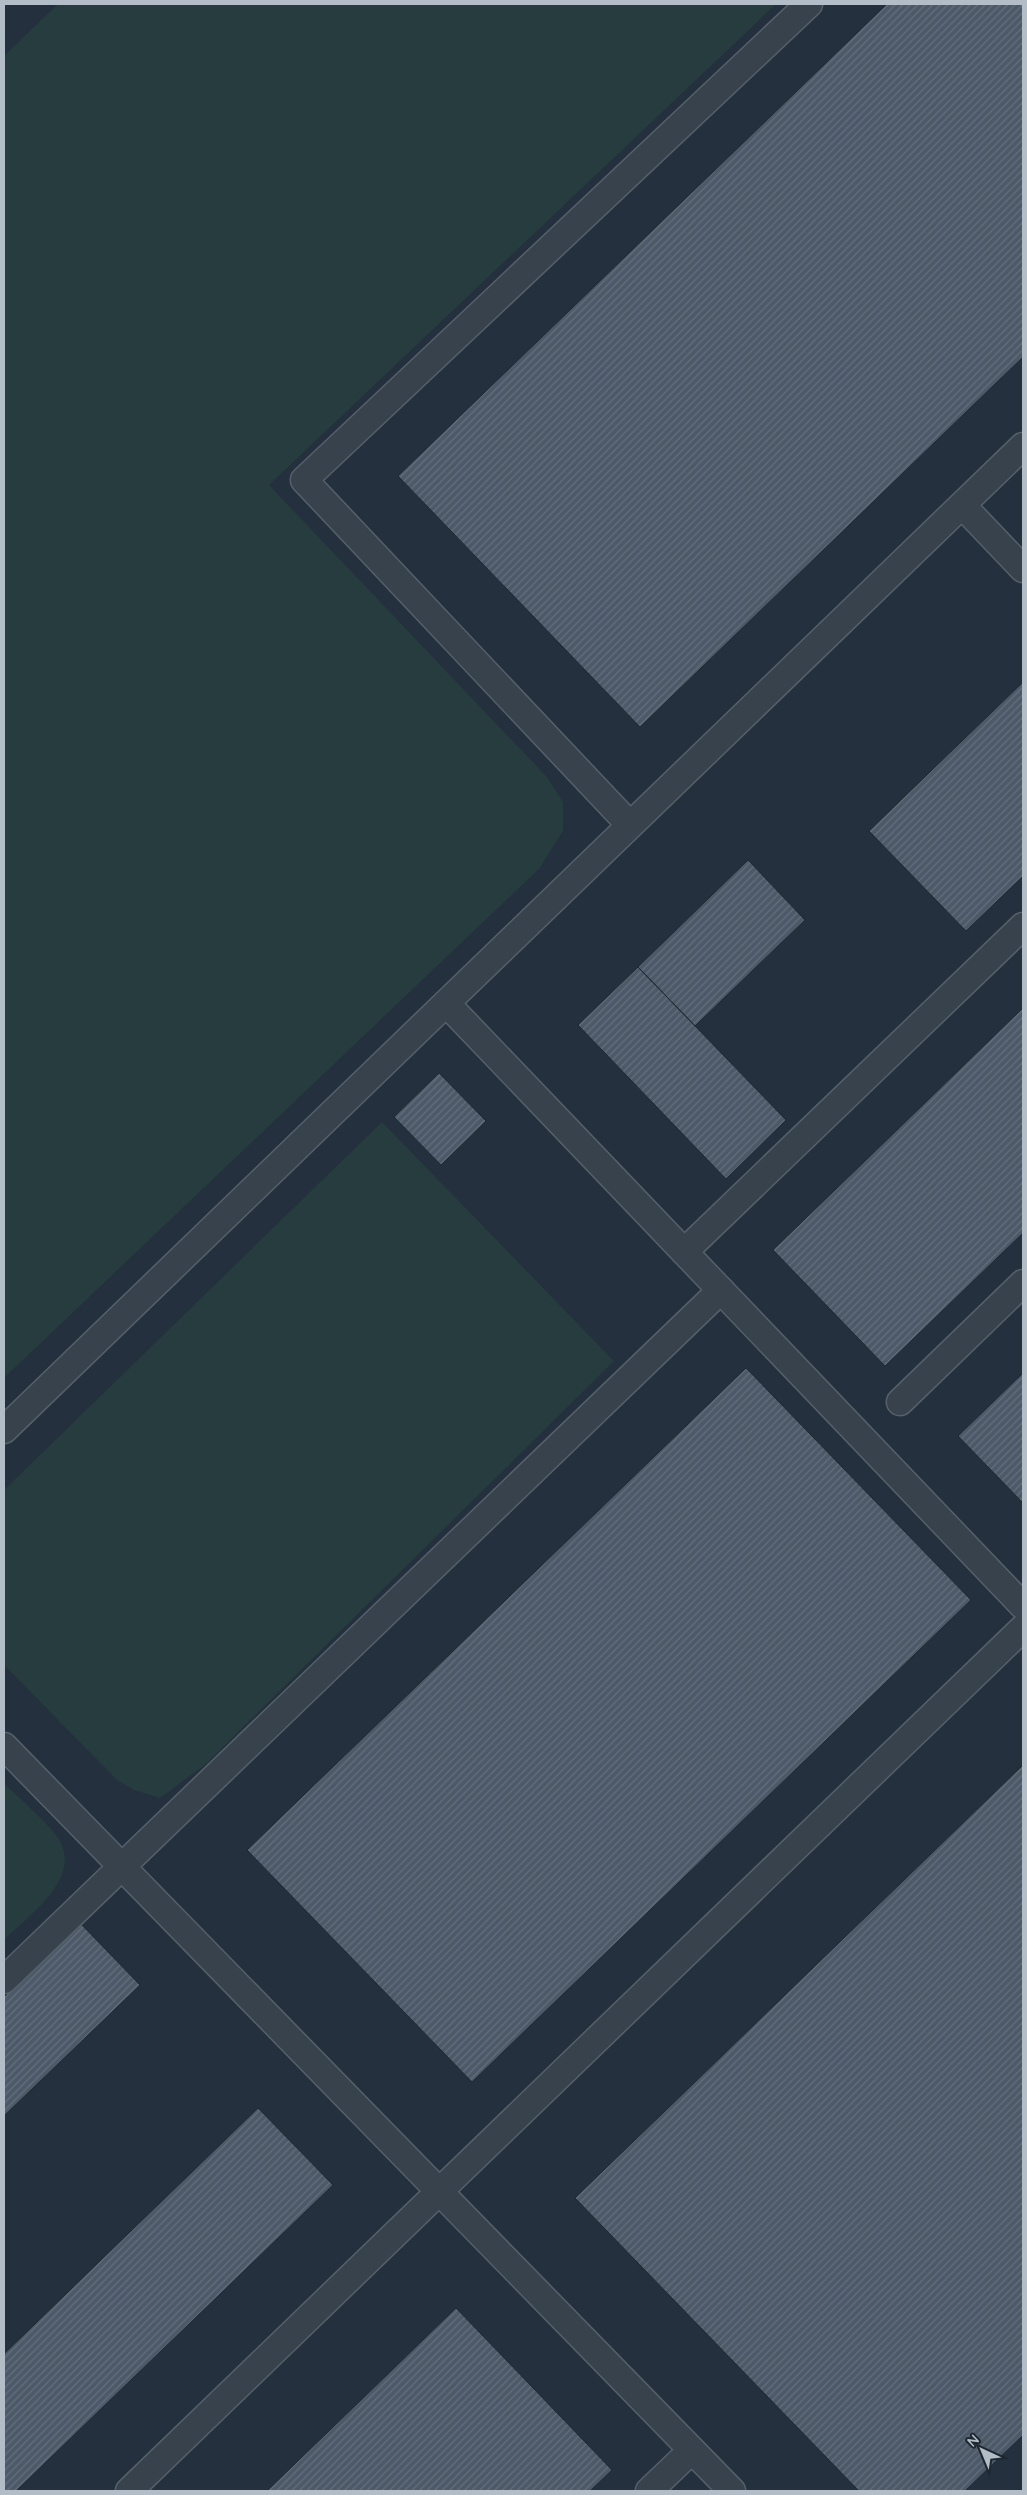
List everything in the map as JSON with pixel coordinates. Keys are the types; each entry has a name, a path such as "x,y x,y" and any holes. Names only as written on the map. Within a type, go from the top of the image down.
{"lane":[{"path":"630,825 304,480 809,4"},
{"path":"4,1430 1023,446"},
{"path":"962,505 1023,569"},
{"path":"684,1252 1023,926"},
{"path":"446,1003 1023,1606"},
{"path":"900,1402 1023,1283"},
{"path":"4,1980 720,1290"},
{"path":"129,2491 1023,1628"},
{"path":"4,1746 732,2491"},
{"path":"649,2491 692,2450"}],"green space":[{"path":"58,4 776,4 269,485 547,777 563,802 563,831 539,869 4,1378 4,56"},
{"path":"382,1122 614,1361 206,1764 160,1798 134,1790 117,1780 4,1665 4,1490"},
{"path":"4,1783 56,1835 65,1855 63,1870 58,1883 49,1896 4,1940"}],"building":[{"path":"887,4 1023,4 1023,357 640,727 398,476"},
{"path":"1023,682 1023,876 966,931 869,831"},
{"path":"748,860 805,920 695,1026 638,967"},
{"path":"638,967 786,1120 726,1179 578,1025"},
{"path":"1023,1008 1023,1233 885,1366 773,1250"},
{"path":"439,1073 486,1121 441,1165 394,1117"},
{"path":"746,1368 971,1600 472,2082 247,1850"},
{"path":"1023,1373 1023,1503 958,1436"},
{"path":"1023,1765 1023,2435 965,2491 859,2491 575,2198"},
{"path":"80,1923 140,1985 4,2116 4,1997"},
{"path":"258,2108 333,2185 16,2491 4,2491 4,2354"},
{"path":"456,2308 612,2470 590,2491 267,2491"}]}
